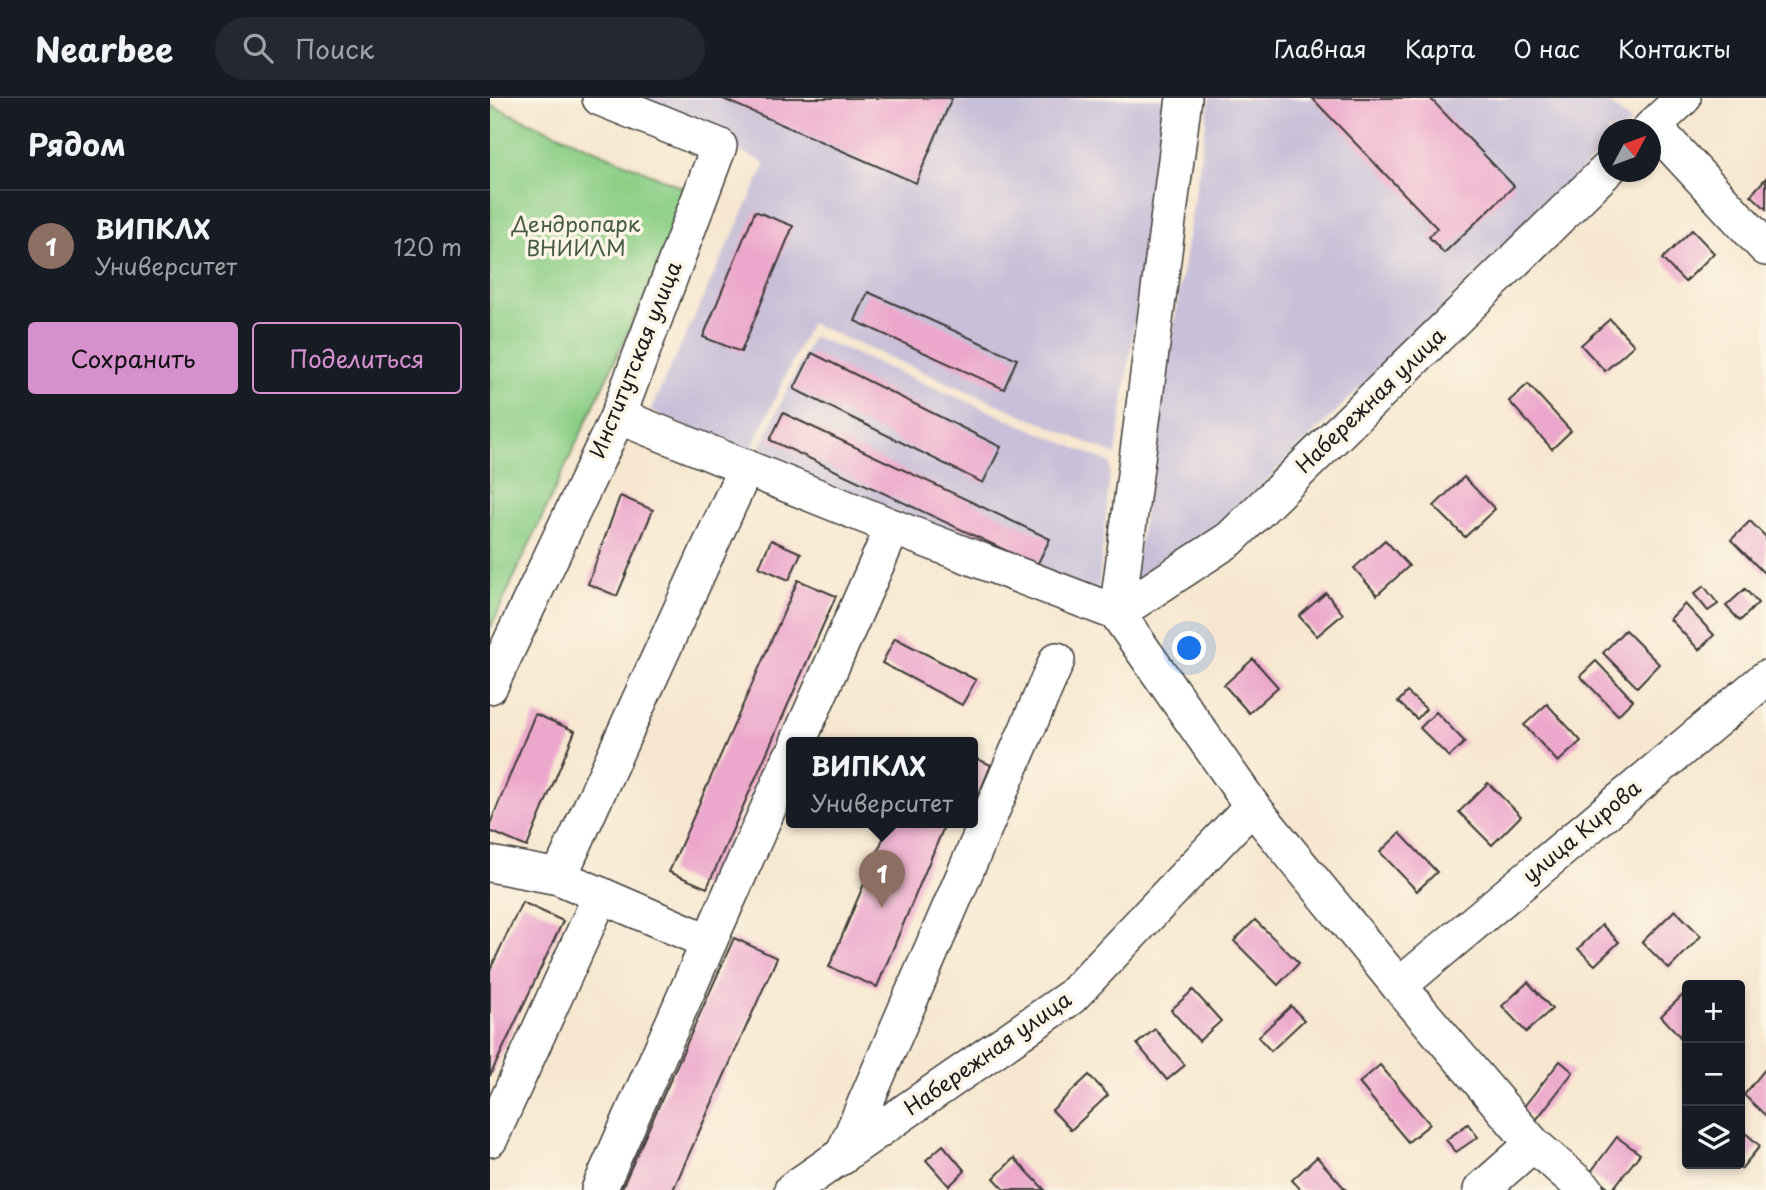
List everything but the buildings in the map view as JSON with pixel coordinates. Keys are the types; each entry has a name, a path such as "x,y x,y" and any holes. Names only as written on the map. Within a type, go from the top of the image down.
{"street":[{"name":"Институтская улица","path":"490,687 618,416 719,146 600,98"},
{"path":"1117,612 1184,98"},
{"path":"1661,119 1683,98"},
{"path":"1661,138 1766,248"},
{"name":"Набережная улица","path":"1117,612 1230,539 1598,179"},
{"path":"618,416 893,527 1117,612 1252,806 1533,1144 1586,1190"},
{"path":"559,877 746,467"},
{"path":"800,737 893,527"},
{"path":"842,1157 1057,660"},
{"name":"улица Кирова","path":"1399,986 1766,678"},
{"path":"598,1190 786,768"},
{"name":"Набережная улица","path":"792,1190 1071,997 1252,806"},
{"path":"490,864 559,877 709,942"},
{"path":"490,1139 601,895"},
{"path":"1482,1190 1533,1144"}],"shaded area":[{"path":"635,98 1169,98 1154,181 1116,455 810,323 749,455 650,411 766,164"},
{"path":"1210,98 1604,98 1628,119 1598,119 1598,154 1128,616"},
{"path":"813,336 1111,463 1098,595 756,456"}],"green space":[{"name":"Дендропарк ВНИИЛМ","path":"490,105 693,192 490,629"}],"place":[{"name":"ВИПКЛХ","path":"882,908"}]}
